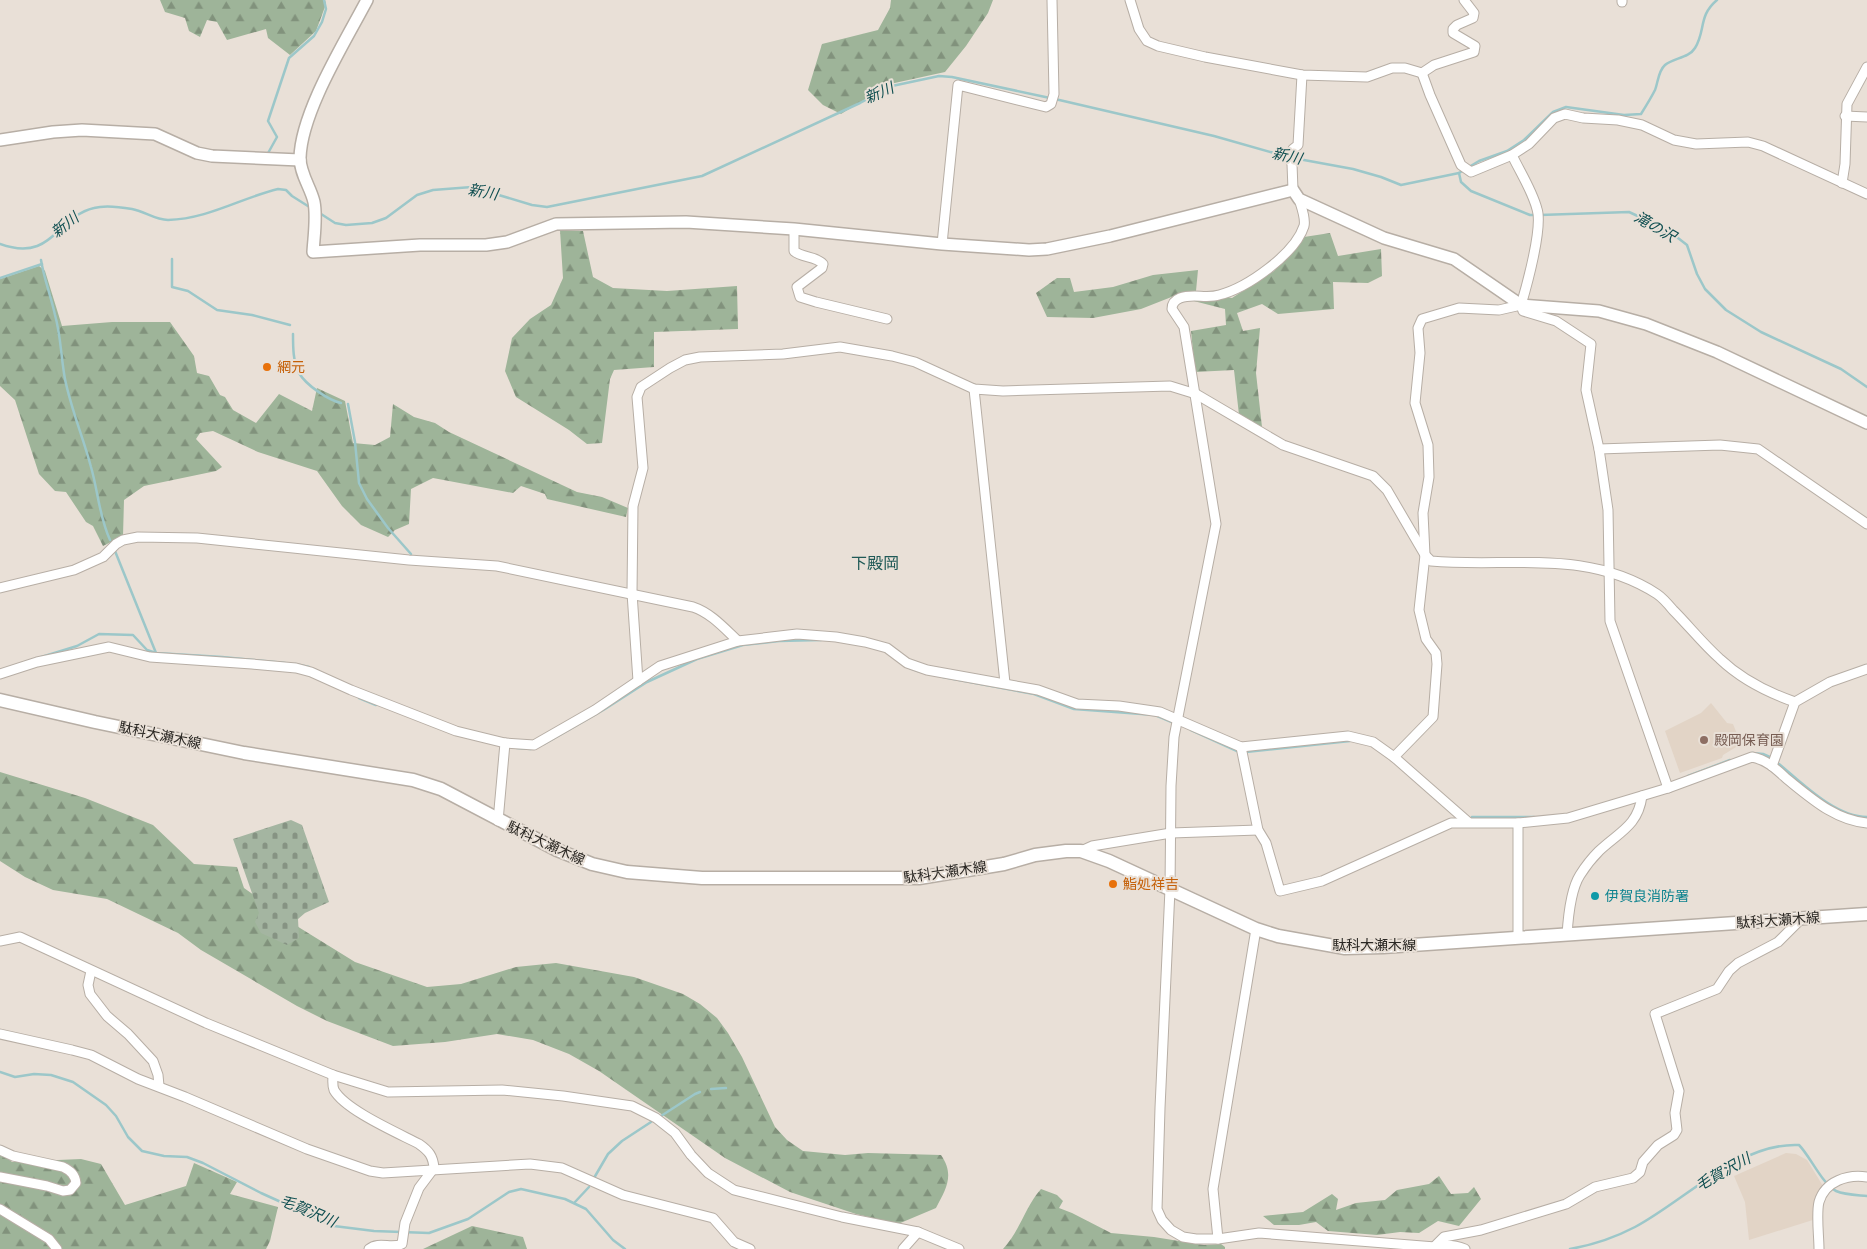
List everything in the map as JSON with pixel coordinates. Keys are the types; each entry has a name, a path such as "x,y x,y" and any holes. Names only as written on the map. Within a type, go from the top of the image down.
{"main road":[{"name":"駄科大瀬木線","path":"0,700 94,722 244,753 413,780 441,789 498,821 557,850 592,864 627,872 702,878 919,878 1004,864 1035,855 1081,851 1109,861 1256,929 1278,936 1345,948 1384,947 1867,914"}],"street":[{"path":"366,0 327,76 307,121 300,160 306,185 314,202 313,252 420,245 486,246 507,242 556,224 686,222 794,229 942,244 1029,250 1047,249 1296,194 1384,238 1454,259 1522,305"},
{"path":"942,244 958,85 1046,107 1051,104 1054,94 1052,0"},
{"path":"1130,0 1139,29 1147,41 1158,46 1205,57 1302,75 1366,77 1392,68 1405,68 1422,73"},
{"path":"1422,73 1434,65 1474,52 1475,46 1453,33 1453,29 1457,25 1473,18 1474,12 1464,0"},
{"path":"1842,183 1845,164 1845,116 1847,104 1867,67"},
{"path":"1422,73 1462,166 1471,172 1512,155 1529,144 1554,118 1565,114 1583,118 1618,120 1642,125 1674,140 1696,144 1748,142 1762,146 1867,194"},
{"path":"1302,75 1298,145 1293,149 1291,156 1296,194 1304,225 1295,241 1276,262 1239,288 1217,296 1186,296 1177,299 1172,304 1172,309 1184,327 1216,524 1174,737 1157,1209 1162,1220 1171,1230 1183,1237 1196,1239 1218,1239 1259,1233 1433,1248 1443,1245 1457,1246 1465,1249"},
{"path":"1845,116 1867,117"},
{"path":"0,140 53,132 82,130 155,134 197,152 212,156 300,160"},
{"path":"1512,155 1538,210 1532,264 1522,305 1523,311 1556,321 1591,344 1586,390 1599,450 1608,510 1610,621 1668,788"},
{"path":"794,229 794,250 799,255 820,261 823,264 822,268 797,287 800,297 887,319"},
{"path":"1394,757 1432,717 1436,653 1426,639 1419,610 1425,555 1423,513 1430,476 1428,445 1415,403 1420,353 1418,328 1422,319 1459,308 1499,310 1522,305 1599,311 1646,324 1717,352 1867,423"},
{"path":"638,681 632,593 633,506 643,468 637,397 641,387 670,368 686,360 700,357 783,354 840,347 915,362 974,389 1002,391 1170,386 1196,394 1283,445 1373,476 1387,490 1425,555 1431,561 1559,562 1610,572 1659,595 1721,660 1748,679 1778,696 1795,702"},
{"path":"974,389 1005,683"},
{"path":"1599,450 1720,445 1758,449 1867,524"},
{"path":"0,588 74,570 104,557 116,544 138,537 197,538 409,560 497,566 562,581 632,593 702,610 738,641"},
{"path":"0,674 37,662 109,647 150,657 296,668 311,672 456,731 505,743 534,745 595,710 660,666 738,641 797,634 846,638 887,648 907,663 927,670 1038,690 1077,704 1119,706 1160,712 1241,750 1348,736 1373,742 1394,757 1468,822"},
{"path":"1772,766 1795,702 1830,682 1867,669"},
{"path":"498,821 505,743"},
{"path":"1241,750 1258,830 1266,843 1280,891 1322,881 1451,823 1518,823 1568,818 1668,788 1752,757 1762,759 1772,766 1818,805 1849,820 1867,823"},
{"path":"1567,935 1578,878 1599,851 1631,825 1640,810 1642,796"},
{"path":"1518,823 1518,938"},
{"path":"1081,851 1092,846 1171,833 1258,830"},
{"path":"1433,1248 1444,1237 1481,1230 1558,1207 1594,1187 1633,1178 1640,1172 1643,1162 1658,1145 1674,1135 1677,1130 1676,1113 1679,1091 1655,1014 1717,989 1729,971 1738,963 1778,942 1801,919"},
{"path":"1218,1239 1213,1189 1256,929"},
{"path":"0,941 20,937 55,951 91,971 206,1023 333,1075 388,1092 502,1090 632,1106 656,1118 675,1133 690,1154 708,1173 734,1190 918,1232 959,1249"},
{"path":"91,971 88,985 90,994 107,1016 128,1034 153,1061 158,1075 159,1086"},
{"path":"0,1034 91,1056 138,1079 159,1086 307,1149 370,1171 383,1173 434,1168 530,1164 562,1168 623,1195 713,1218 734,1242 750,1249"},
{"path":"333,1075 332,1088 350,1107 429,1150 433,1159 434,1168 419,1188 405,1226 402,1244 397,1246 378,1245 369,1249"},
{"path":"0,1150 13,1156 63,1167 75,1177 76,1184 70,1190 63,1191 0,1177"},
{"path":"1846,1177 1867,1184"},
{"path":"1819,1249 1819,1203 1824,1192 1836,1182 1846,1177 1867,1177"},
{"path":"0,1209 48,1239 57,1249"},
{"path":"902,1249 918,1232"}],"shaded area":[{"name":"殿岡保育園","path":"1711,703 1727,723 1733,724 1741,744 1723,755 1722,758 1680,773 1665,731 1701,713"},
{"path":"1786,1153 1796,1154 1807,1160 1823,1186 1816,1219 1749,1240 1745,1202 1734,1176"}],"green space":[{"path":"160,0 325,0 326,4 316,31 290,55 268,38 266,29 227,40 217,22 207,20 200,37 189,31 185,18 165,12"},
{"path":"891,0 993,0 988,13 966,46 945,72 890,84 841,114 823,105 808,90 822,44 878,30 890,8"},
{"path":"560,230 583,231 593,277 613,288 667,291 737,286 738,329 654,332 654,367 614,370 610,379 602,443 587,444 569,430 516,397 505,371 512,338 530,319 551,305 563,278"},
{"path":"1330,233 1338,256 1381,249 1382,276 1368,283 1333,282 1334,309 1278,314 1262,304 1237,313 1243,331 1260,328 1256,373 1262,427 1239,415 1234,370 1195,372 1191,331 1226,325 1225,309 1174,296 1141,309 1093,318 1047,317 1036,293 1057,278 1070,278 1074,292 1113,287 1153,275 1198,270 1196,291 1232,298 1274,271 1304,237"},
{"path":"39,266 45,271 62,326 112,322 170,322 194,356 197,373 209,376 220,395 225,397 233,410 256,423 279,394 312,411 317,388 345,401 353,443 375,445 390,437 393,404 414,417 435,423 449,432 577,492 602,497 628,508 626,517 547,499 545,494 521,486 513,493 433,478 411,489 409,524 395,530 388,537 361,525 342,506 317,471 258,452 213,431 200,433 196,439 222,467 216,471 144,486 124,500 123,536 103,546 93,526 86,522 66,492 55,491 39,474 15,400 0,386 0,279"},
{"path":"0,772 85,798 153,825 194,864 237,867 244,888 300,928 355,962 427,987 461,984 516,967 556,963 634,977 683,994 700,1004 717,1018 728,1033 742,1057 775,1127 787,1140 803,1151 845,1155 868,1153 941,1155 948,1169 948,1182 943,1195 936,1208 898,1224 856,1214 790,1192 725,1158 599,1071 569,1054 533,1040 497,1034 445,1042 393,1046 327,1021 297,1006 201,950 178,933 107,899 53,890 25,877 0,861"},
{"path":"291,820 302,825 329,902 305,913 298,919 299,938 287,945 261,933 255,922 259,913 233,839"},
{"path":"0,1152 12,1162 81,1159 101,1164 125,1205 186,1186 194,1163 237,1182 230,1194 278,1207 270,1241 266,1249 0,1249"},
{"path":"1439,1176 1451,1194 1468,1193 1474,1187 1481,1199 1459,1226 1438,1221 1419,1233 1400,1232 1377,1235 1328,1231 1316,1222 1299,1225 1274,1225 1263,1216 1303,1212 1332,1194 1338,1199 1336,1210 1356,1203 1385,1200 1397,1190 1429,1184"},
{"path":"1041,1189 1057,1195 1063,1201 1059,1208 1111,1233 1154,1237 1204,1245 1221,1244 1225,1249 1003,1249 1014,1235 1035,1196"},
{"path":"472,1226 523,1237 527,1249 423,1249"}],"waterway":[{"path":"267,155 277,137 268,121 289,58 314,36 322,22 326,9 324,0"},
{"name":"新川","path":"1469,167 1479,161 1507,151 1524,140 1553,112 1566,107 1624,115 1641,114 1655,90 1665,65 1689,54 1695,48 1707,12 1717,0"},
{"name":"新川","path":"318,212 335,223 346,225 372,223 386,218 417,195 433,190 472,187 532,205 547,207 702,176 860,103 892,86 939,76 952,77 1050,98"},
{"name":"新川","path":"1055,99 1214,136 1288,157"},
{"name":"新川","path":"1293,158 1353,169 1401,185 1459,173 1464,170"},
{"name":"滝の沢","path":"1459,173 1461,182 1471,191 1530,215 1535,215"},
{"name":"新川","path":"0,244 18,248 32,248 53,237 81,213 98,207 132,209 163,220 183,219 211,212 278,189 286,190 311,208"},
{"name":"滝の沢","path":"1540,215 1629,212 1642,218 1666,235 1678,238 1687,245 1697,274 1705,289 1726,310 1761,332 1841,369 1867,387"},
{"path":"172,259 172,287 188,291 217,310 252,315 290,325"},
{"path":"41,260 57,323 68,390 91,467 103,522 110,540"},
{"path":"0,278 42,264"},
{"path":"293,334 294,359 302,378 330,399 341,403"},
{"path":"348,404 355,442 359,483 367,499 388,528 411,554"},
{"path":"115,551 156,653"},
{"path":"22,663 77,646 99,634 133,635 147,650 156,653 285,663"},
{"path":"544,744 647,682 697,659 743,645 779,641 821,640"},
{"path":"295,664 309,667"},
{"path":"907,667 918,671"},
{"path":"943,677 1034,694 1074,709 1155,715 1174,723"},
{"path":"358,695 359,698 376,705"},
{"path":"1191,730 1237,751 1246,752 1350,741"},
{"path":"517,748 531,749"},
{"path":"1752,753 1763,754 1772,758"},
{"path":"1688,776 1730,760"},
{"path":"1779,764 1831,805 1855,816 1867,817"},
{"path":"1472,817 1534,817"},
{"name":"毛賀沢川","path":"0,1072 15,1077 34,1074 51,1075 73,1082 106,1105 116,1116 128,1137 142,1151 164,1156 187,1157 203,1163 261,1193 334,1226 374,1231 429,1233 468,1219 509,1192 521,1189 565,1199 586,1209 613,1240 625,1249"},
{"path":"711,1089 726,1088"},
{"path":"661,1116 700,1092"},
{"path":"594,1178 608,1154 622,1141 651,1122"},
{"name":"毛賀沢川","path":"1570,1249 1603,1241 1627,1231 1654,1216 1713,1175 1734,1163 1755,1153 1777,1147 1799,1145 1831,1188 1851,1195 1867,1196"},
{"path":"575,1202 589,1187"}],"place":[{"name":"網元","path":"267,367"},
{"name":"殿岡保育園","path":"1704,740"},
{"name":"鮨処祥吉","path":"1113,884"},
{"name":"伊賀良消防署","path":"1595,896"}],"district":[{"name":"下殿岡","path":"875,563"}]}
